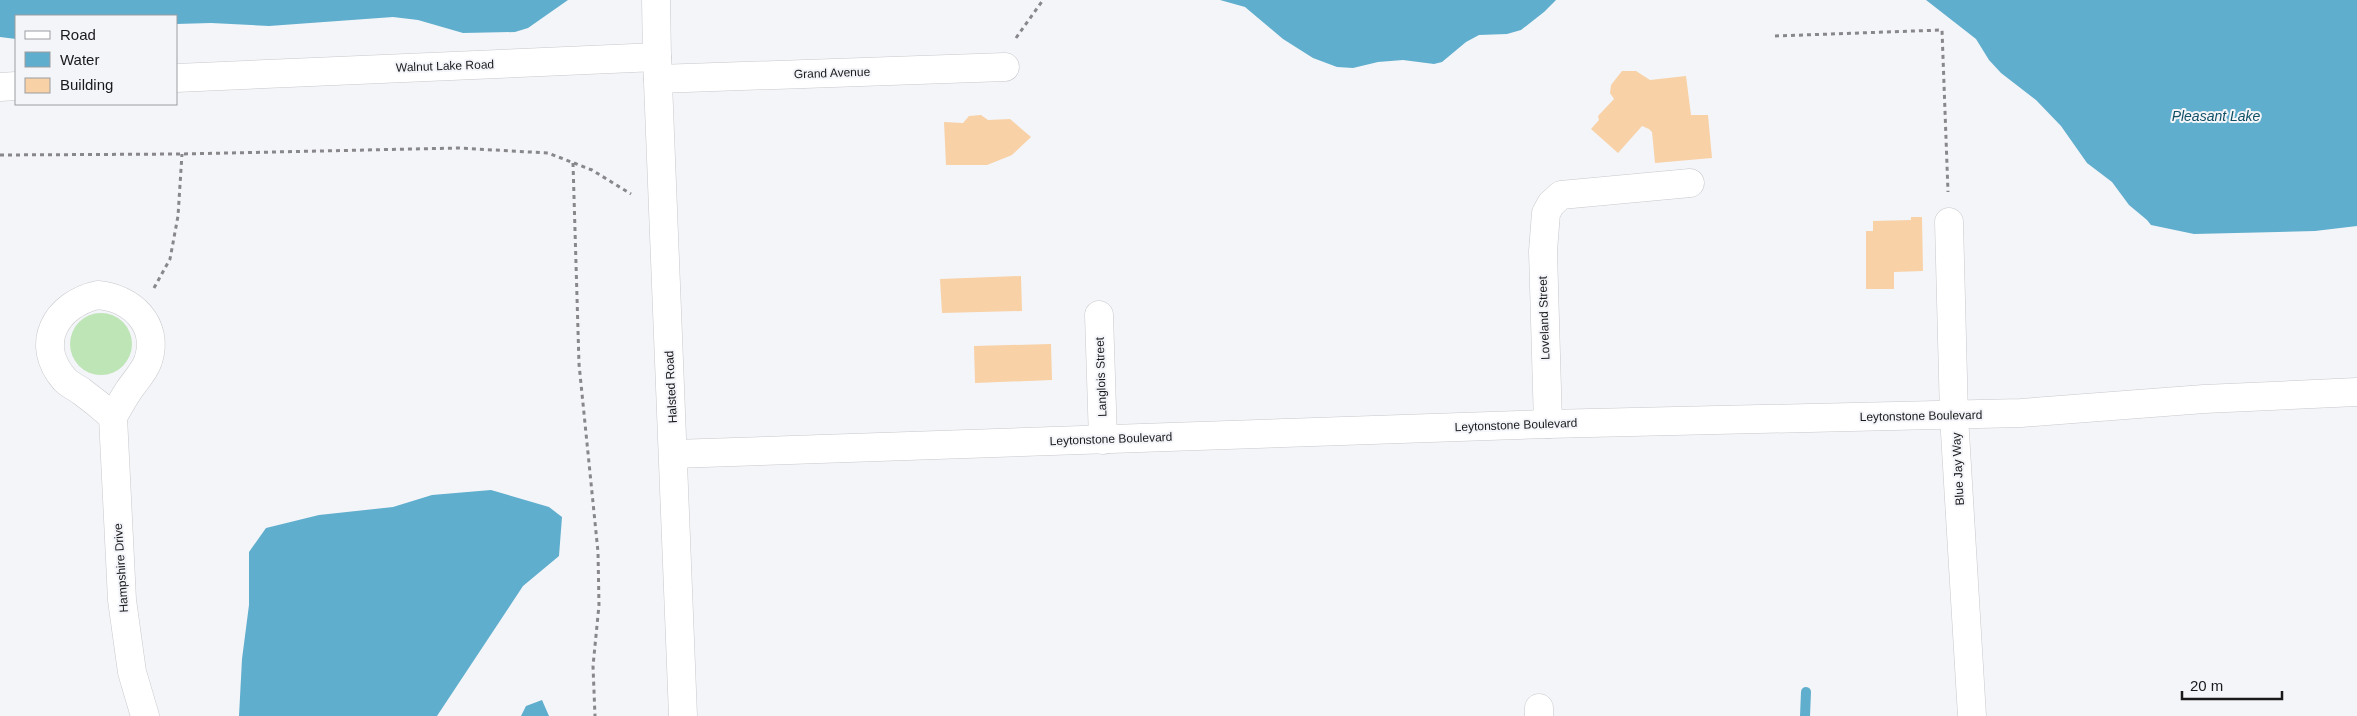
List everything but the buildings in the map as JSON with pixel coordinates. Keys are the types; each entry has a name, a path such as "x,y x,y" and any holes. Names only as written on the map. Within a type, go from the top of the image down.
{"street":[{"path":"656,0 658,68"},
{"name":"Grand Avenue","path":"658,68 1005,67"},
{"name":"Walnut Lake Road","path":"178,78 658,68"},
{"name":"Halsted Road","path":"658,68 683,716"},
{"path":"0,87 15,86"},
{"name":"Loveland Street","path":"1548,424 1543,251 1546,213 1550,204 1561,195 1690,183"},
{"name":"Blue Jay Way","path":"1949,222 1954,416 1972,716"},
{"path":"98,295 114,297 129,304 137,311 148,330 150,345 148,361 113,417 66,382 56,368 50,352 51,335 57,320 68,307 82,298 98,295"},
{"name":"Langlois Street","path":"1099,314 1103,440"},
{"name":"Leytonstone Boulevard","path":"674,454 1548,424 1954,416 2021,413 2204,399 2357,392"},
{"name":"Hampshire Drive","path":"113,417 122,600 132,672 145,716"}],"path":[{"path":"1015,40 1043,0"},
{"path":"1775,36 1942,30 1949,222"},
{"path":"0,155 182,154 458,148 548,153 592,170 638,199 662,199"},
{"path":"137,311 151,294 170,259 178,216 182,154"},
{"path":"573,163 579,364 598,552 599,605 593,666 595,716"}],"green space":[{"path":"101,313 113,316 123,322 129,332 132,344 129,356 123,366 113,372 101,375 89,372 79,366 73,356 70,344 73,332 79,322 89,316"}],"water":[{"path":"0,0 568,0 528,28 515,32 463,33 418,20 393,17 269,26 211,23 178,24 178,15 15,15 15,39 0,37"},
{"path":"1220,0 1556,0 1521,30 1507,34 1479,35 1466,42 1442,62 1434,64 1403,60 1378,62 1353,68 1337,67 1313,58 1283,39 1245,7"},
{"name":"Pleasant Lake","path":"1926,0 2357,0 2357,226 2315,231 2194,234 2151,225 2129,205 2112,182 2087,163 2061,126 2036,100 2001,73 1989,60 1976,39"},
{"path":"491,490 549,507 562,517 559,556 523,586 437,716 239,716 242,659 249,605 249,552 266,528 319,515 393,507 432,495"},
{"path":"542,700 549,716 521,716 526,706"}],"waterway":[{"path":"1805,716 1806,692"}]}
